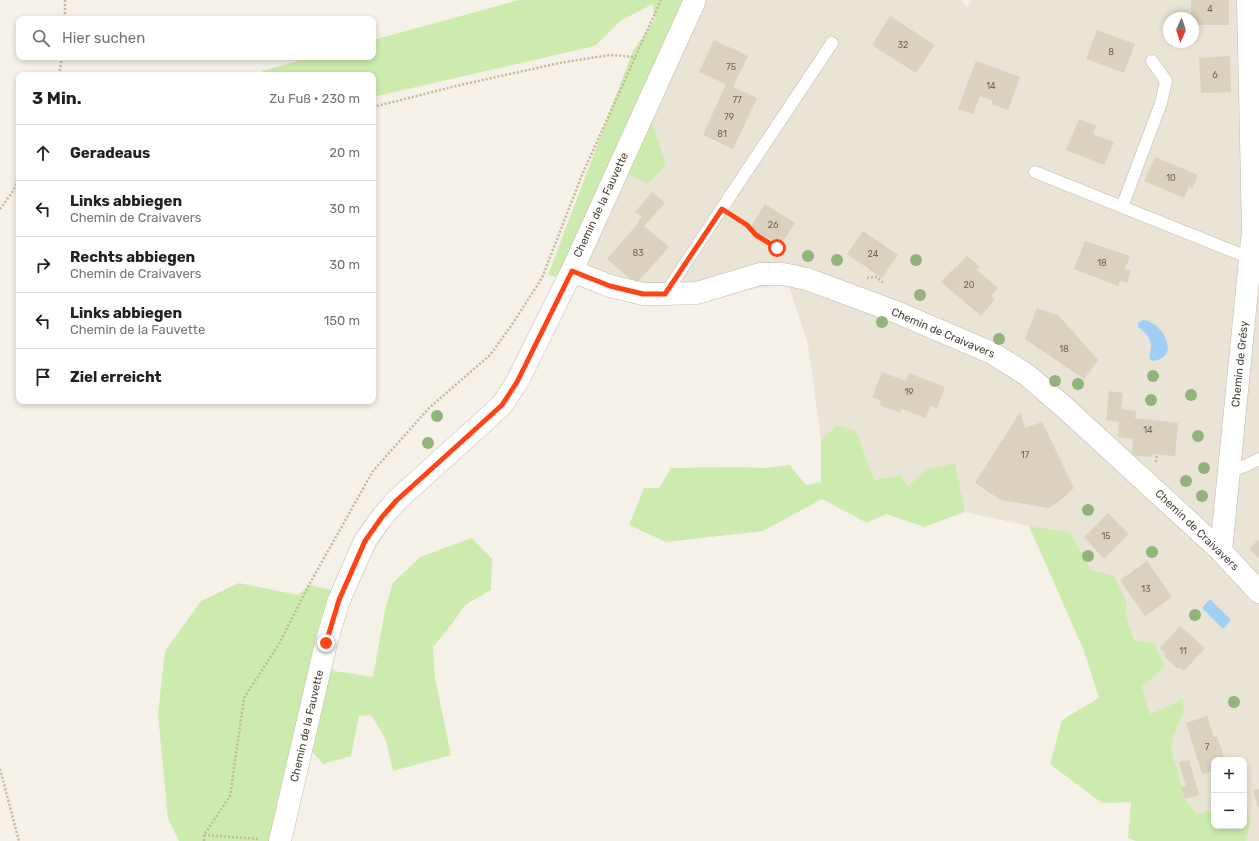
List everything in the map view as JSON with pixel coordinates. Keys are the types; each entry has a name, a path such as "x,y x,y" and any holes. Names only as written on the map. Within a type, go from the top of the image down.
{"street":[{"name":"Chemin de la Fauvette","path":"280,841 326,643 339,600 365,541 382,517 396,501 502,405 517,382 572,271 695,0"},
{"name":"Chemin de Grésy","path":"1221,551 1253,230 1248,0"},
{"name":"Chemin de Craivavers","path":"572,271 610,286 643,294 697,293 760,274 783,274 807,279 896,312 992,353 1027,375 1137,472 1221,551 1259,592"}],"lane":[{"path":"665,294 832,43"},
{"path":"1122,207 1161,103 1166,81 1152,61"},
{"path":"1035,172 1250,258"},
{"path":"1229,471 1245,466 1259,459"}],"path":[{"path":"65,0 65,16"},
{"path":"204,841 204,835 230,796 244,698 279,644 310,583 373,471 429,408 490,355 542,278 582,176 661,0"},
{"path":"376,106 456,86 559,63 610,54 636,56"},
{"path":"60,72 62,60"},
{"path":"0,209 16,185"},
{"path":"722,209 747,225 756,235 777,248"},
{"path":"0,769 19,841"},
{"path":"204,835 280,841"}],"shaded area":[{"path":"687,0 962,0 962,2 968,7 972,0 1259,0 1259,841 1246,841 1251,820 1247,810 1247,757 1211,757 1211,809 1197,814 1185,799 1171,747 1176,729 1184,713 1183,699 1150,714 1142,687 1165,667 1155,643 1134,640 1126,615 1127,603 1091,570 1070,532 1029,526 965,512 955,463 927,470 908,488 901,475 874,480 837,426 821,440 808,344 788,283 672,303 564,279"}],"green space":[{"path":"519,0 687,0 644,97 666,165 648,183 613,168 564,279 548,275 633,51 655,19 653,4 620,21 595,46 376,96 376,72 261,72 301,60 376,60 376,39"},
{"path":"837,425 856,431 874,480 901,475 908,487 926,470 955,463 965,512 924,527 886,514 867,523 822,499 763,531 666,542 629,525 644,488 659,488 671,468 763,468 790,465 806,485 821,482 821,440"},
{"path":"1029,526 1070,532 1091,570 1114,576 1127,603 1126,615 1134,640 1155,643 1165,667 1142,687 1150,714 1183,699 1184,713 1176,729 1171,747 1185,799 1197,814 1211,809 1211,829 1247,829 1247,810 1251,820 1246,841 1136,841 1128,838 1131,802 1102,803 1050,764 1062,720 1099,698 1084,651"},
{"path":"472,538 492,559 491,590 465,605 433,647 435,678 451,755 393,771 386,740 371,715 359,716 351,756 323,764 304,742 274,841 179,841 168,819 158,714 165,651 201,601 239,583 298,595 310,585 331,590 314,643 334,671 373,677 385,610 393,583 420,557"}],"water":[{"path":"1143,320 1150,322 1163,333 1168,347 1162,358 1153,361 1150,359 1150,340 1138,327 1138,323"},
{"path":"1210,599 1231,620 1223,629 1202,608"}],"building":[{"path":"1191,0 1229,0 1229,25 1199,25 1199,12 1191,12"},
{"path":"890,16 935,45 916,73 872,45"},
{"path":"1097,30 1135,44 1124,73 1086,59"},
{"path":"714,40 748,56 733,87 757,98 733,149 703,135 726,84 699,72"},
{"path":"1230,56 1231,92 1201,93 1199,58"},
{"path":"976,61 1020,77 1008,110 992,104 993,101 980,96 973,114 958,109"},
{"path":"1079,119 1096,126 1093,134 1114,142 1104,165 1066,150"},
{"path":"1155,157 1198,175 1192,189 1189,187 1184,198 1144,181"},
{"path":"652,192 665,203 644,226 669,247 636,284 607,259 639,222 638,221 642,217 635,212"},
{"path":"765,204 795,223 780,246 750,228"},
{"path":"863,231 898,255 882,278 847,254"},
{"path":"1085,241 1130,256 1125,269 1131,271 1127,283 1120,281 1118,286 1074,269"},
{"path":"967,256 980,267 977,270 998,288 991,296 995,299 981,316 941,282"},
{"path":"1037,308 1059,316 1098,360 1084,379 1025,339"},
{"path":"882,372 906,381 909,373 945,387 937,408 930,406 926,418 902,409 900,413 880,405 881,401 872,397"},
{"path":"1109,391 1123,393 1121,409 1136,411 1135,418 1178,423 1175,456 1152,454 1151,457 1132,455 1133,439 1118,437 1119,422 1106,420"},
{"path":"1020,412 1025,428 1042,422 1074,488 1061,500 1049,508 1001,500 975,483"},
{"path":"1108,513 1129,534 1104,559 1084,537"},
{"path":"1259,539 1259,558 1249,549"},
{"path":"1147,561 1172,597 1145,616 1120,580"},
{"path":"1180,626 1205,648 1184,671 1180,667 1178,669 1164,656 1166,654 1160,648"},
{"path":"1207,716 1214,737 1217,736 1224,757 1211,757 1211,772 1202,774 1186,723"},
{"path":"1189,760 1199,795 1185,799 1181,787 1186,786 1179,762"},
{"path":"1259,789 1259,809 1253,791"}],"route":[{"path":"326,643 339,600 365,541 382,517 396,501 502,405 517,382 572,271 610,286 643,294 665,294 722,209 747,225 756,235 777,248"}]}
